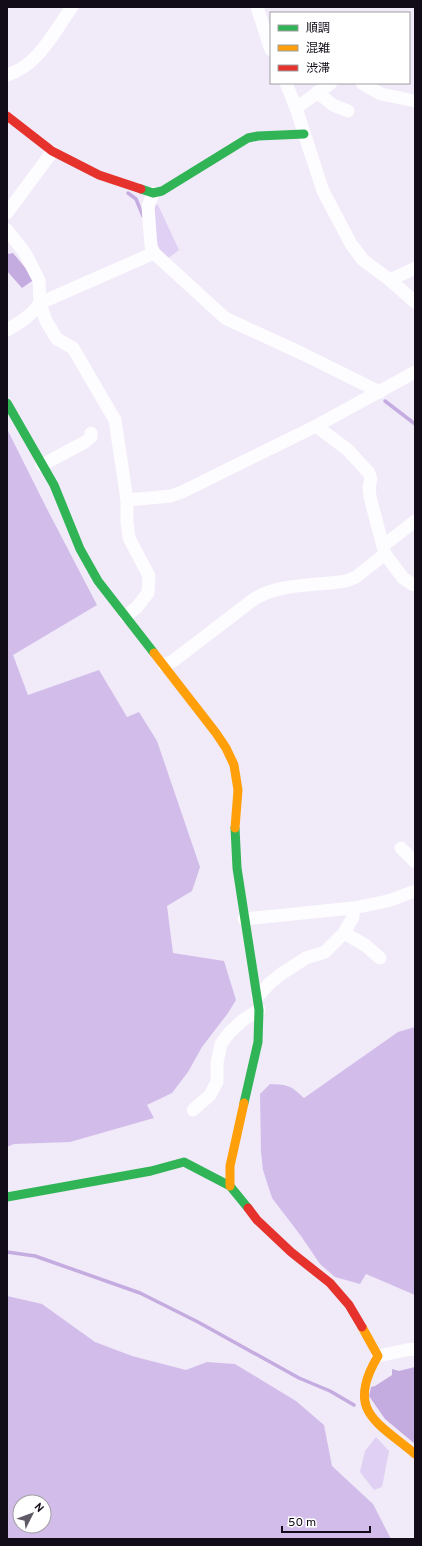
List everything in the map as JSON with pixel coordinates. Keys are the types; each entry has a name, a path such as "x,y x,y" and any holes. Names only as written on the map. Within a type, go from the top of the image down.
{"street":[{"path":"7,75 26,66 39,54 72,7"},
{"path":"261,8 270,46"},
{"path":"286,84 296,108 323,191 351,244 363,260 390,280 415,302"},
{"path":"296,108 329,84"},
{"path":"364,84 381,94 415,101"},
{"path":"317,92 333,105 348,111"},
{"path":"7,116 50,154 99,175 153,193 162,191 248,138 258,136 304,134"},
{"path":"7,213 50,154"},
{"path":"153,193 148,207 151,246 154,253 225,318 380,392"},
{"path":"7,230 24,253 39,280 40,303 46,321 57,338 73,348 115,420 127,500 127,523 129,538 149,576 148,593 137,607 126,616"},
{"path":"7,330 34,312 40,303 154,253"},
{"path":"390,280 415,268"},
{"path":"127,500 171,496 182,492 316,426 415,372"},
{"path":"7,403 54,485 84,555 98,581 216,733 226,748 234,765 238,790 235,821 237,868 259,1010 258,1042 230,1166 230,1186"},
{"path":"316,426 348,450 369,473 371,479 369,487 370,497 384,550 403,578 415,585"},
{"path":"42,466 85,442 91,437 91,433"},
{"path":"164,665 173,661 264,592 276,589 346,581 356,577 415,521"},
{"path":"401,848 415,862"},
{"path":"244,919 353,908 388,901 415,892"},
{"path":"258,996 281,974 306,958 325,952 344,933 353,918 353,908"},
{"path":"344,933 365,945 380,958"},
{"path":"193,1110 210,1095 217,1082 217,1063 221,1044 229,1033 243,1020 259,1010"},
{"path":"7,1197 70,1187 151,1171 184,1162 230,1186 257,1220 291,1252 330,1283 349,1305 378,1356"},
{"path":"415,1349 378,1356 366,1378 364,1387 364,1396 369,1411 376,1421 385,1431 415,1454"}],"shaded area":[{"path":"153,204 158,205 179,250 167,259 157,252"},
{"path":"7,252 9,254 13,253 32,276 32,281 22,288 7,271"},
{"path":"7,429 97,605 13,655 28,695 99,670 127,717 139,712 157,741 200,867 192,891 167,906 173,953 224,961 236,1000 202,1047 188,1072 172,1093 147,1105 154,1118 70,1142 14,1144 7,1147"},
{"path":"415,1027 415,1295 366,1274 360,1284 335,1277 320,1264 272,1198 263,1170 261,1152 260,1094 270,1084 281,1085 289,1086 304,1098 398,1032"},
{"path":"7,1296 42,1304 95,1342 132,1356 186,1370 207,1362 235,1364 296,1401 324,1425 332,1466 373,1504 391,1539 7,1539"},
{"path":"415,1367 415,1444 385,1419 369,1396 371,1387 392,1375 392,1369 399,1371"},
{"path":"376,1437 389,1451 382,1487 374,1490 360,1472 365,1451"}],"waterway":[{"path":"128,193 136,199 143,216"},
{"path":"385,401 415,424"},
{"path":"7,1252 35,1256 140,1293 198,1322 299,1378 330,1391 354,1405"}],"traffic: fast":[{"path":"141,189 153,193 162,191 248,138 258,136 304,134"},
{"path":"7,403 54,485 80,549 98,581 154,653"},
{"path":"235,828 237,868 259,1010 258,1042 244,1103"},
{"path":"7,1197 151,1171 184,1162 230,1186 248,1208"}],"traffic: slow":[{"path":"154,653 216,733 226,748 234,765 238,790 235,828"},
{"path":"230,1186 230,1166 244,1103"},
{"path":"362,1327 378,1356 369,1375 365,1390 365,1403 370,1414 378,1423 415,1454"}],"traffic: jam":[{"path":"7,116 52,151 99,175 141,189"},
{"path":"248,1208 257,1220 291,1252 330,1283 349,1305 362,1327"}]}
